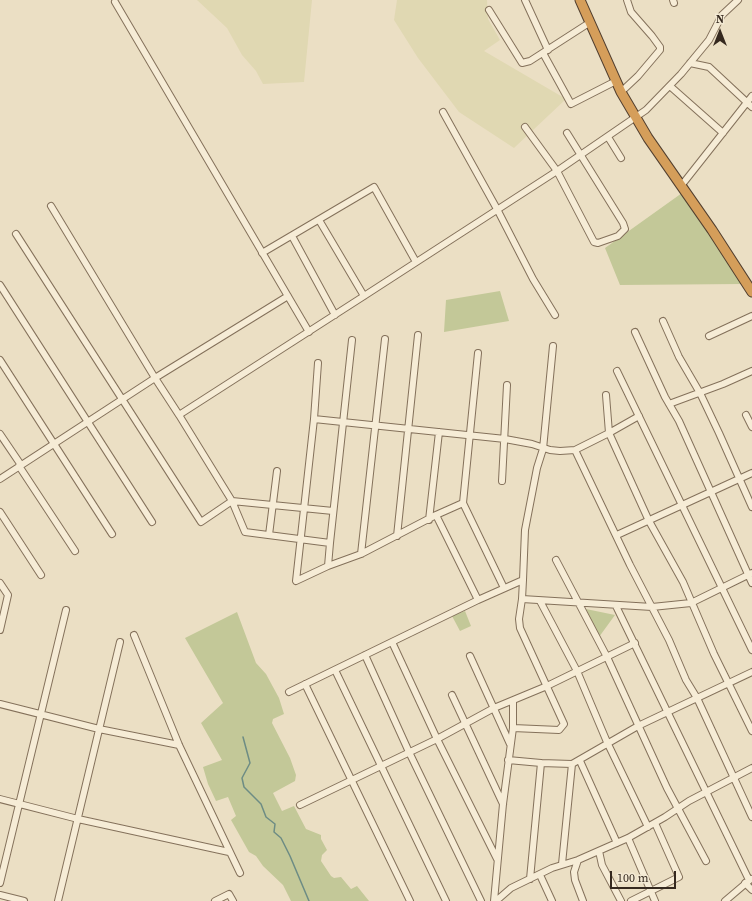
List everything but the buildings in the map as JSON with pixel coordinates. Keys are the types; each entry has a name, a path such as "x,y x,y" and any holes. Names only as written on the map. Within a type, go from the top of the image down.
{"highway":[{"path":"580,0 621,92 752,292"}],"street":[{"path":"525,0 546,52 571,104 616,81"},
{"path":"621,92 638,76 660,50 652,36 631,12 627,0"},
{"path":"179,415 557,171 646,110 671,86 690,64 710,40 719,19 738,0"},
{"path":"114,2 308,332"},
{"path":"489,10 522,63 530,61 546,52 589,23"},
{"path":"690,64 709,67 752,107"},
{"path":"671,86 723,133"},
{"path":"682,186 752,96"},
{"path":"443,112 497,209 533,279 555,315"},
{"path":"525,127 557,171 594,242 598,243 618,236 625,229 624,222 567,133"},
{"path":"608,137 621,158"},
{"path":"262,253 374,187 416,262"},
{"path":"51,206 155,378 232,501 245,532 330,543"},
{"path":"319,220 364,296"},
{"path":"16,234 121,400 201,522 232,501 333,511"},
{"path":"292,236 335,315"},
{"path":"0,284 152,522"},
{"path":"0,479 155,378 288,296"},
{"path":"710,336 752,316"},
{"path":"663,321 679,357 700,393 752,507"},
{"path":"635,332 750,574 752,583"},
{"path":"397,536 418,335"},
{"path":"361,554 385,339"},
{"path":"328,566 352,340"},
{"path":"513,728 559,730 563,728 564,720 520,628 519,619 522,599 525,530 537,468 544,449 553,346"},
{"path":"478,353 463,503 504,588"},
{"path":"0,360 53,445 112,534"},
{"path":"318,363 314,419 303,507 296,581 328,566 361,554 429,520 436,515 463,503"},
{"path":"617,371 752,650"},
{"path":"669,404 700,393 752,371"},
{"path":"502,481 507,385"},
{"path":"606,395 609,434 649,521 683,582 714,654 730,683 752,731"},
{"path":"746,415 752,427"},
{"path":"314,419 505,439 532,444 544,449 560,451 575,450 609,434 639,416"},
{"path":"429,520 439,432"},
{"path":"0,434 75,551"},
{"path":"575,450 697,698 752,817"},
{"path":"269,535 277,471"},
{"path":"617,534 683,506 752,473"},
{"path":"0,512 41,575"},
{"path":"436,515 478,600"},
{"path":"556,560 606,657 678,808 706,861"},
{"path":"522,599 578,604 652,607 691,603 750,574"},
{"path":"289,692 478,600 523,580"},
{"path":"0,583 8,595 0,630"},
{"path":"540,601 577,671 607,742 648,827"},
{"path":"616,606 635,643 667,713 707,791 749,880 752,890"},
{"path":"0,883 66,610"},
{"path":"134,635 179,745 240,873"},
{"path":"58,901 120,642"},
{"path":"392,642 437,739 497,859"},
{"path":"300,805 437,739 494,708 547,686 635,643"},
{"path":"365,655 409,752 481,901"},
{"path":"470,656 510,744"},
{"path":"335,670 446,901"},
{"path":"508,760 572,764 580,761 607,742 638,726 752,672"},
{"path":"305,684 410,901"},
{"path":"452,696 503,804"},
{"path":"495,901 497,859 513,728 513,701"},
{"path":"0,704 100,729 179,745"},
{"path":"580,761 617,843"},
{"path":"530,879 541,763"},
{"path":"562,864 572,764"},
{"path":"495,901 512,888 540,874 562,864 578,860 628,838 707,791 752,768"},
{"path":"0,799 78,819 229,852"},
{"path":"631,901 679,877 655,823"},
{"path":"628,838 655,901"},
{"path":"599,851 602,866 621,901"},
{"path":"578,860 574,872 575,880 583,901"},
{"path":"540,874 552,901"},
{"path":"725,901 749,880"},
{"path":"215,901 229,894 233,901"},
{"path":"0,895 24,901"}],"shaded area":[{"path":"197,0 312,0 304,82 263,84 256,71 242,55 227,28"},
{"path":"397,0 487,0 488,19 500,40 484,51 566,99 514,148 459,112 418,58 394,20"}],"green space":[{"path":"682,193 705,225 742,284 620,285 605,248"},
{"path":"500,291 509,321 444,332 446,300"},
{"path":"586,609 615,615 599,637"},
{"path":"465,611 471,626 460,631 452,616"},
{"path":"237,612 256,663 266,674 279,698 284,714 273,719 272,723 290,758 296,775 295,781 273,793 282,811 294,806 306,829 321,835 321,839 327,850 322,855 321,861 331,876 334,878 341,877 351,889 357,886 369,901 291,901 283,885 263,866 256,856 249,852 231,820 236,816 228,797 216,801 208,784 203,767 222,760 201,723 223,703 185,638"}],"waterway":[{"path":"243,737 250,763 242,778 244,787 261,804 266,817 275,824 274,832 281,838 309,901"}]}
